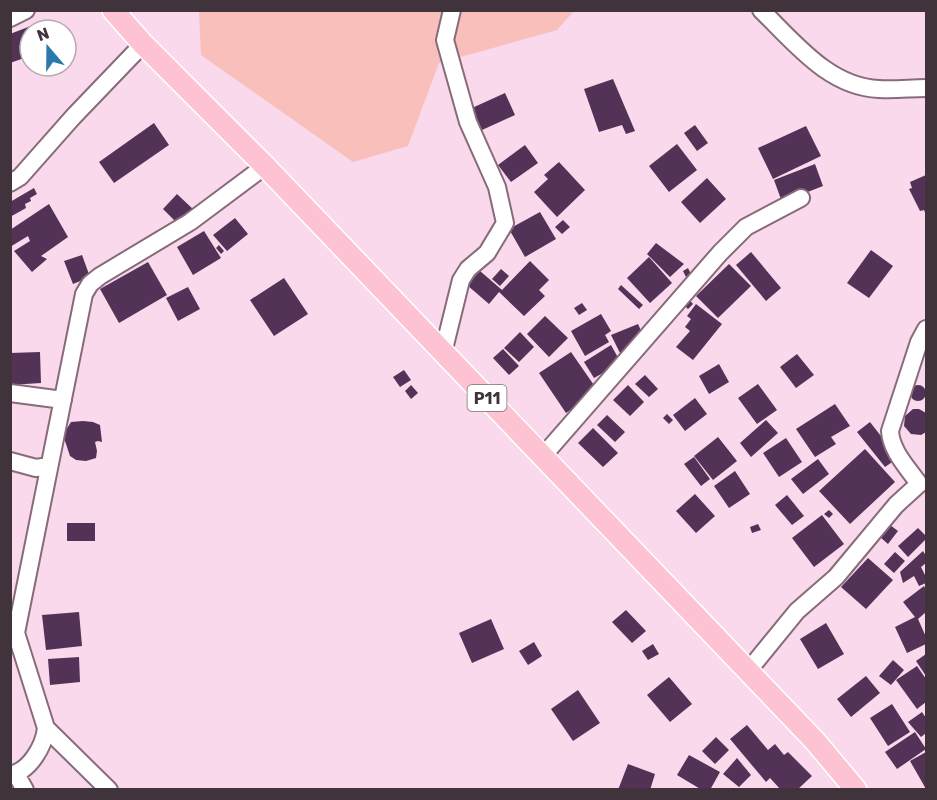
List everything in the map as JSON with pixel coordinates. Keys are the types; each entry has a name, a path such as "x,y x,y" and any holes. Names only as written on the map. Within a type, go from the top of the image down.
{"main road":[{"name":"P11","path":"113,10 143,44 265,166 815,741 856,789"}],"street":[{"path":"10,18 26,10"},
{"path":"443,353 461,280 468,269 487,253 505,223 497,187 468,122 445,40 452,10"},
{"path":"761,10 812,60 839,79 859,86 879,89 927,88"},
{"path":"10,183 20,177 143,44"},
{"path":"25,789 13,775 26,768 39,750 45,738 46,728 16,633 18,588 49,466 84,294 90,284 100,276 190,222 265,166"},
{"path":"543,456 720,253 746,227 801,198"},
{"path":"748,671 797,611 836,576 896,505 923,481 894,448 890,431 919,342 927,329"},
{"path":"10,393 63,400"},
{"path":"10,462 36,468 49,466"},
{"path":"46,728 110,789"}],"shaded area":[{"path":"199,11 574,11 557,30 439,63 408,146 353,162 201,55"}],"building":[{"path":"18,31 18,60 10,63 10,34"},
{"path":"613,79 635,131 626,134 622,125 599,132 584,89"},
{"path":"505,93 515,115 482,130 472,108"},
{"path":"154,123 169,145 114,183 99,162"},
{"path":"695,125 708,143 697,151 684,133"},
{"path":"806,126 821,156 773,179 758,148"},
{"path":"677,144 697,170 669,192 649,166"},
{"path":"525,145 538,163 511,182 498,165"},
{"path":"559,162 585,190 557,217 534,192 548,179 544,175"},
{"path":"815,164 823,186 782,202 774,180"},
{"path":"926,175 926,215 924,210 920,211 909,189 912,188 910,182"},
{"path":"707,178 726,199 700,223 681,202"},
{"path":"34,188 37,194 25,204 26,208 10,217 10,202"},
{"path":"177,194 195,211 180,226 163,209"},
{"path":"49,204 68,237 41,256 47,259 32,272 14,251 30,241 28,236 10,247 10,230"},
{"path":"540,212 556,239 525,257 509,229"},
{"path":"235,218 248,234 227,251 213,235"},
{"path":"563,220 570,227 562,234 555,227"},
{"path":"204,231 221,258 193,275 177,247"},
{"path":"656,243 684,264 670,277 647,254"},
{"path":"219,245 224,251 221,254 216,248"},
{"path":"871,250 893,266 869,298 847,283"},
{"path":"751,252 781,288 766,301 736,265"},
{"path":"82,255 90,277 73,284 64,261"},
{"path":"649,257 672,283 650,303 627,278"},
{"path":"530,261 549,280 539,290 545,296 524,316 499,292 489,304 467,285 480,271 502,290"},
{"path":"148,262 167,295 119,323 100,289"},
{"path":"729,264 751,286 718,318 696,296"},
{"path":"688,268 691,274 686,277 683,271"},
{"path":"501,269 509,276 500,286 492,279"},
{"path":"284,278 308,314 274,336 250,300"},
{"path":"621,285 643,305 639,309 618,289"},
{"path":"188,287 200,309 178,321 166,298"},
{"path":"688,298 693,304 688,309 682,303"},
{"path":"582,303 587,310 579,315 574,308"},
{"path":"696,304 722,324 693,360 676,347 690,331 685,327 691,319 687,316"},
{"path":"601,314 611,331 605,335 609,342 585,356 571,331"},
{"path":"545,316 568,338 549,357 527,334"},
{"path":"638,324 643,335 624,361 611,335"},
{"path":"520,332 534,347 519,362 504,348"},
{"path":"611,345 621,363 594,378 584,362"},
{"path":"503,349 519,366 509,375 493,358"},
{"path":"40,352 41,383 10,385 10,353"},
{"path":"571,352 598,391 566,413 539,373"},
{"path":"797,354 814,375 796,388 780,367"},
{"path":"719,364 729,382 709,394 699,376"},
{"path":"404,370 411,380 400,387 393,377"},
{"path":"645,375 658,389 649,397 635,384"},
{"path":"758,384 777,410 757,424 738,398"},
{"path":"411,385 418,393 411,399 405,391"},
{"path":"628,385 644,402 630,416 613,400"},
{"path":"918,385 924,387 926,393 924,399 918,401 912,399 910,393 912,387"},
{"path":"695,398 707,414 685,431 673,415"},
{"path":"835,404 850,426 831,437 836,444 815,457 796,429"},
{"path":"913,409 926,413 926,432 921,435 911,434 904,426 905,416"},
{"path":"667,414 673,420 669,424 663,418"},
{"path":"607,415 625,432 615,442 597,425"},
{"path":"766,420 778,433 751,457 740,443"},
{"path":"83,421 100,425 102,442 95,442 96,458 86,461 76,460 70,456 63,435 71,422"},
{"path":"870,422 898,458 885,467 857,432"},
{"path":"593,428 618,453 603,467 578,443"},
{"path":"718,437 737,461 713,480 694,456"},
{"path":"786,438 802,462 779,477 763,453"},
{"path":"865,449 895,482 850,524 819,491"},
{"path":"694,457 710,479 701,486 684,464"},
{"path":"818,459 829,474 803,494 791,479"},
{"path":"735,471 750,494 729,508 714,486"},
{"path":"695,494 715,516 696,533 676,511"},
{"path":"787,495 804,516 792,525 775,505"},
{"path":"829,510 833,514 829,518 824,514"},
{"path":"822,515 844,544 814,567 792,538"},
{"path":"67,523 95,523 95,541 67,541"},
{"path":"758,524 761,530 752,533 750,527"},
{"path":"890,525 898,531 888,544 880,537"},
{"path":"918,528 926,539 908,557 898,546"},
{"path":"923,551 926,563 921,567 926,583 919,586 914,576 903,583 900,572"},
{"path":"895,552 905,561 894,573 884,564"},
{"path":"868,558 893,580 866,609 841,587"},
{"path":"924,586 926,612 918,619 926,637 926,644 907,653 895,627 915,617 903,602"},
{"path":"626,610 646,631 632,643 612,622"},
{"path":"79,612 82,646 46,650 42,615"},
{"path":"491,619 504,649 472,663 459,633"},
{"path":"826,623 844,654 818,669 800,639"},
{"path":"534,642 542,656 528,665 519,651"},
{"path":"653,644 659,654 648,660 642,651"},
{"path":"926,654 926,676 916,661"},
{"path":"79,657 80,682 50,685 48,659"},
{"path":"893,660 904,670 891,685 879,676"},
{"path":"917,666 926,679 926,702 917,709 896,680"},
{"path":"866,676 880,693 851,717 837,699"},
{"path":"669,677 692,704 670,722 647,695"},
{"path":"578,690 600,723 573,741 551,709"},
{"path":"892,704 910,732 888,746 870,718"},
{"path":"922,712 926,718 926,733 921,737 908,722"},
{"path":"747,725 768,750 775,744 784,755 788,752 812,776 797,790 781,790 770,778 766,782 730,739"},
{"path":"915,732 926,749 897,769 885,752"},
{"path":"716,737 729,750 715,764 702,751"},
{"path":"926,752 926,789 910,761"},
{"path":"689,755 720,772 710,790 702,790 677,775"},
{"path":"737,758 751,775 739,787 723,774"},
{"path":"628,764 655,774 650,790 618,790"}]}
